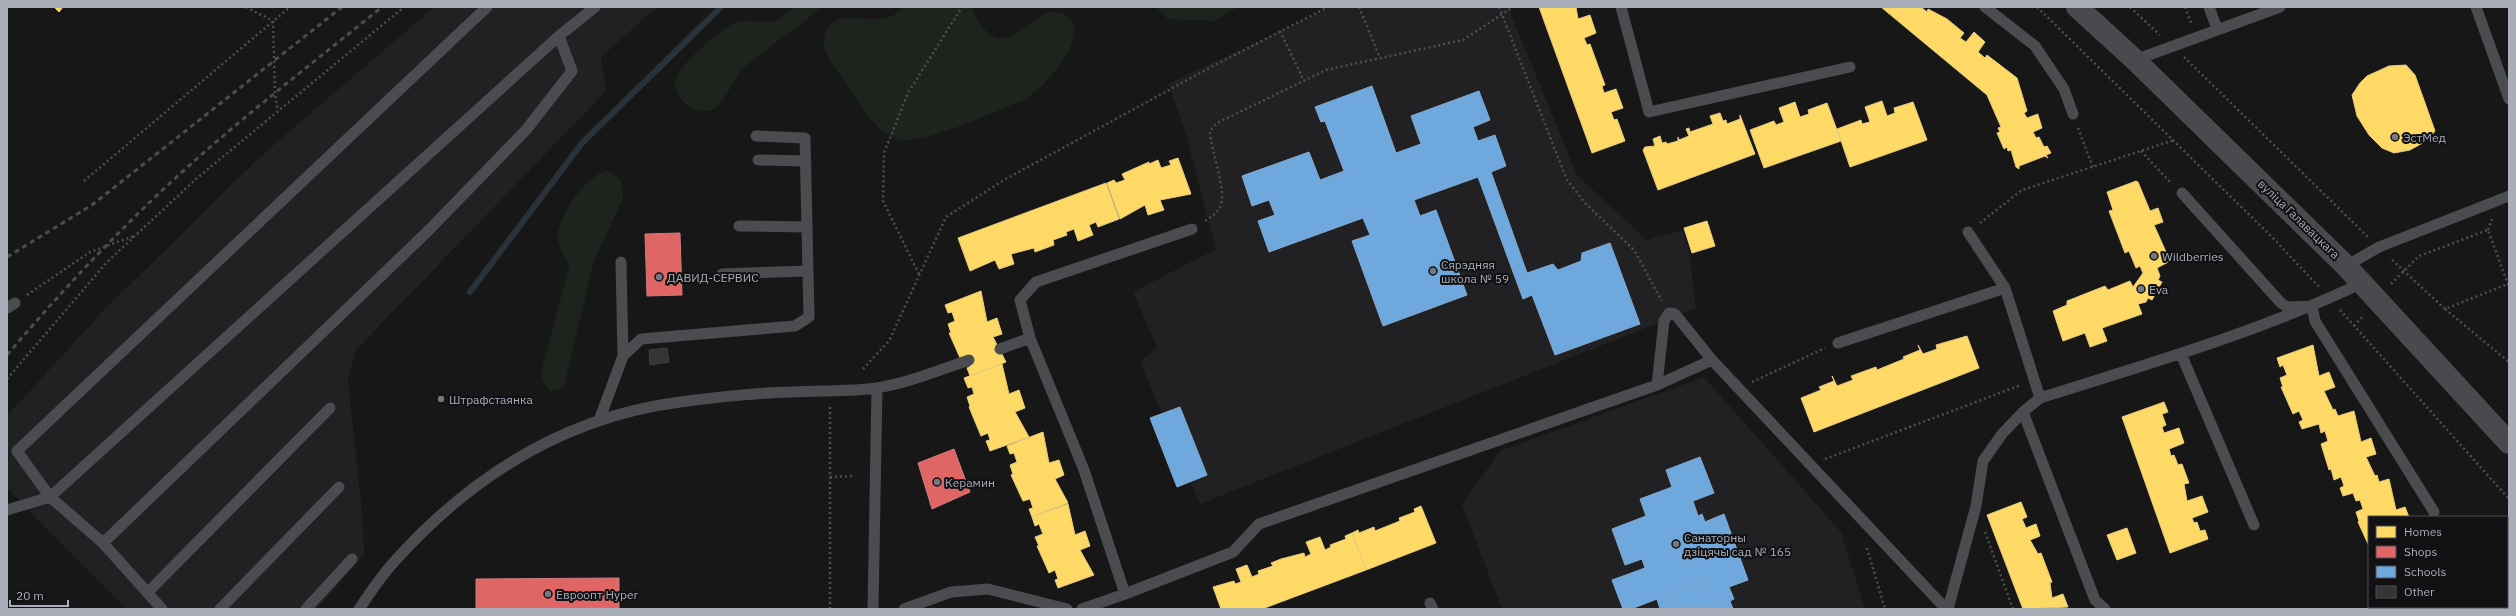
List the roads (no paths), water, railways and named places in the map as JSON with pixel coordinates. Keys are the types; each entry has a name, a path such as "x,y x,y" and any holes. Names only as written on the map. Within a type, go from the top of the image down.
{"street":[{"name":"вуліца Галавацкага","path":"2077,7 2135,60 2346,266 2509,443"}],"lane":[{"path":"162,609 103,543 50,497 17,451 487,7"},
{"path":"7,510 50,497 559,36 595,7"},
{"path":"1621,7 1649,112 1850,67"},
{"path":"1985,7 2035,46 2064,89 2073,114"},
{"path":"2209,7 2217,29"},
{"path":"2135,60 2280,7"},
{"path":"2476,7 2509,99"},
{"path":"103,543 428,231 526,130 572,71 559,36"},
{"path":"623,356 641,339 795,326 809,317 805,138 756,136"},
{"path":"758,160 806,161"},
{"path":"2182,193 2281,303 2287,307 2312,306"},
{"path":"2346,266 2379,247 2509,196"},
{"path":"739,226 807,226"},
{"path":"1125,594 1084,470 1030,338 1020,300 1036,282 1192,229"},
{"path":"1968,232 2005,288 2040,398"},
{"path":"600,418 623,356 621,262"},
{"path":"722,274 808,272"},
{"path":"1947,609 1976,506 1983,461 2002,434 2023,412 2040,398 2181,354 2312,306 2362,283"},
{"path":"1838,343 2005,288"},
{"path":"2312,306 2315,321 2434,512"},
{"path":"1657,385 1664,321 1669,313 1679,317 1712,360 1947,609"},
{"path":"1000,349 1030,338"},
{"path":"2181,354 2254,525"},
{"path":"359,609 393,563 428,526 472,488 506,464 550,440 600,418 671,403 710,398 877,388 969,360"},
{"path":"1082,609 1233,552 1259,524 1657,385 1712,360"},
{"path":"873,609 877,388"},
{"path":"148,592 330,408"},
{"path":"2023,412 2095,600 2105,609"},
{"path":"220,609 339,487"},
{"path":"306,609 352,559"},
{"path":"904,609 951,592 988,589 1067,609"}],"waterway":[{"path":"470,292 582,143 721,7"}],"railway":[{"path":"7,257 92,205 342,7"},
{"path":"7,355 96,256 179,174 265,101 382,7"}],"place":[{"name":"ЭстМед","path":"2395,137"},
{"name":"Wildberries","path":"2154,256"},
{"name":"Сярэдняя школа № 59","path":"1433,271"},
{"name":"ДАВИД-СЕРВИС","path":"659,277"},
{"name":"Eva","path":"2141,289"},
{"name":"Штрафстаянка","path":"441,399"},
{"name":"Керамин","path":"937,482"},
{"name":"Санаторны дзіцячы сад № 165","path":"1676,544"},
{"name":"Евроопт Hyper","path":"548,594"}]}
